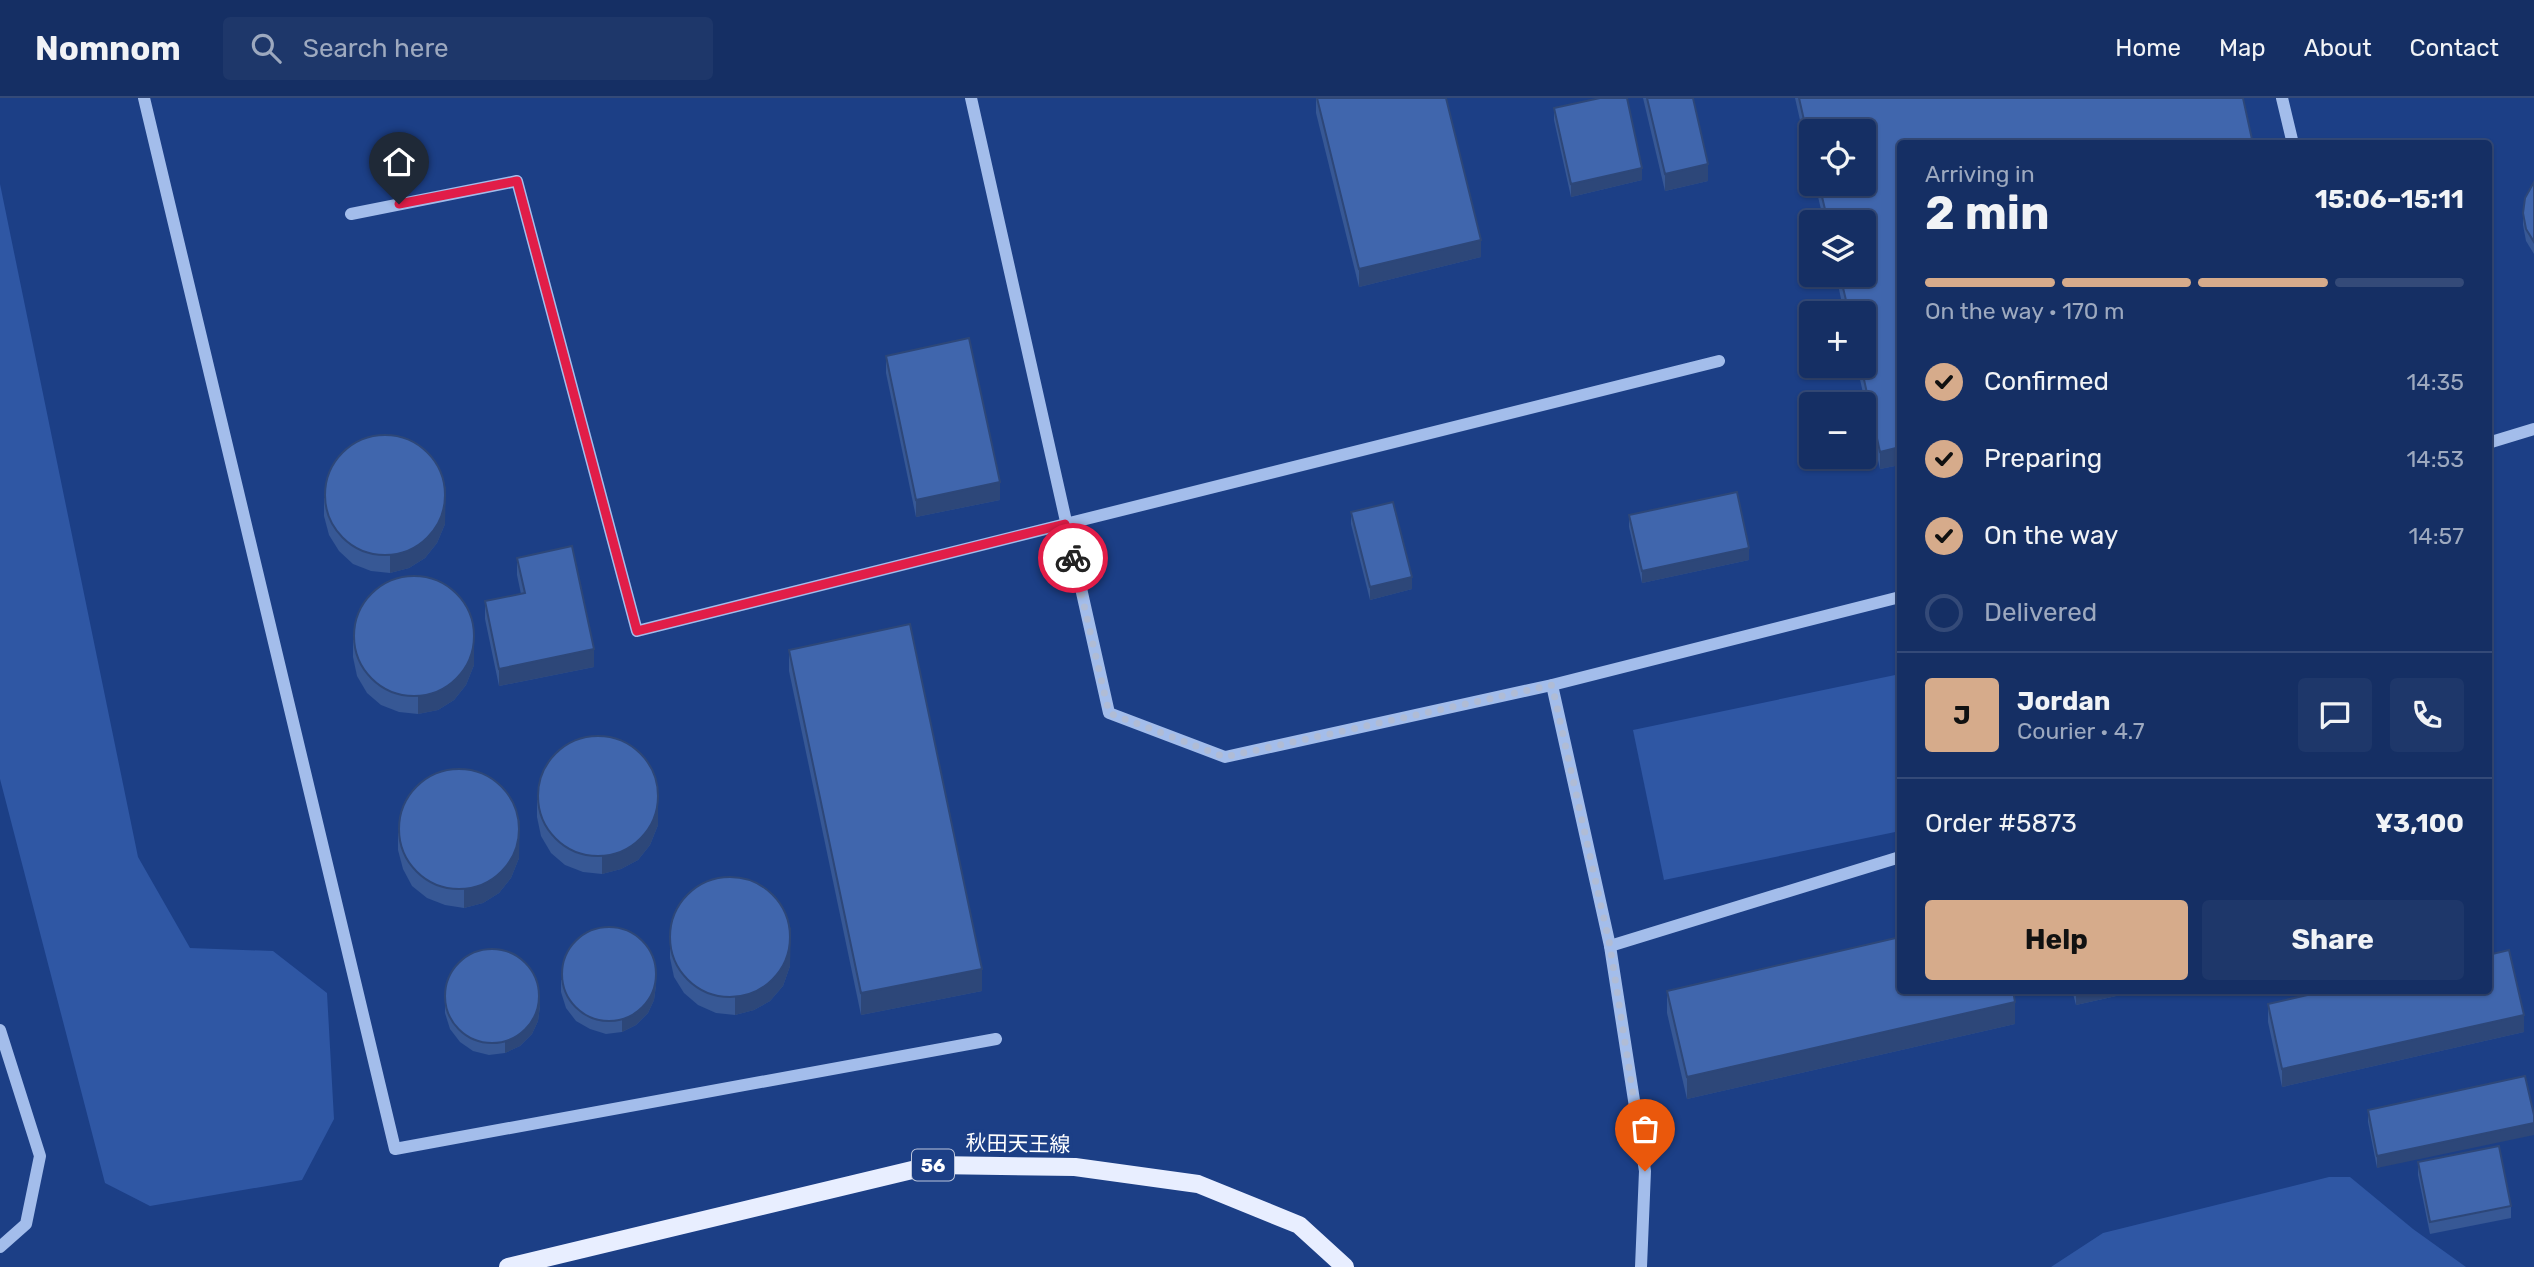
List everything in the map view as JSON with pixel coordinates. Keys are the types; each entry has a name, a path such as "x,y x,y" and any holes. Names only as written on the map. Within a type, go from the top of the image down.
{"main road":[{"name":"秋田天王線","path":"508,1267 933,1166 1075,1167 1198,1184 1299,1225 1345,1267"}],"lane":[{"path":"144,98 395,1149 996,1039"},
{"path":"971,98 1109,713 1225,757 1552,685 1897,598"},
{"path":"2282,98 2291,140"},
{"path":"351,214 517,181 637,631 1719,362"},
{"path":"2492,442 2534,429"},
{"path":"1552,685 1610,946 1645,1171 1641,1267"},
{"path":"1610,946 1897,858"},
{"path":"0,1030 40,1156 26,1224 0,1247"}],"shaded area":[{"path":"0,184 138,857 190,948 273,951 327,993 334,1119 302,1180 150,1206 105,1183 0,779"},
{"path":"1897,675 1897,832 1664,880 1633,730"},
{"path":"2329,1177 2350,1177 2413,1229 2466,1267 2051,1267 2103,1233"}],"building":[{"path":"1317,98 1446,98 1481,240 1359,269"},
{"path":"1600,98 1627,98 1642,168 1571,184 1554,108"},
{"path":"1647,98 1693,98 1708,164 1665,174"},
{"path":"1799,98 2243,98 2252,140 1897,140 1897,448 1880,452 1876,434 1876,392 1867,392 1864,378 1876,378 1876,301 1846,301 1843,287 1876,287 1876,210 1825,210 1822,196 1876,196 1876,119 1804,119"},
{"path":"2534,182 2534,242 2526,229 2523,213 2525,198"},
{"path":"969,338 1000,482 916,500 886,356"},
{"path":"385,435 408,439 428,452 441,472 445,495 441,518 428,538 408,551 385,555 362,551 342,538 329,518 325,495 329,472 342,452 362,439"},
{"path":"1737,492 1749,548 1642,571 1629,515"},
{"path":"1393,502 1412,577 1370,587 1351,512"},
{"path":"572,546 594,649 499,669 485,601 525,593 517,558"},
{"path":"414,576 437,580 457,593 470,613 474,636 470,659 457,679 437,692 414,696 391,692 371,679 358,659 354,636 358,613 371,593 391,580"},
{"path":"910,624 982,969 861,993 789,650"},
{"path":"598,736 621,740 641,753 654,773 658,796 654,819 641,839 621,852 598,856 575,852 555,839 542,819 538,796 542,773 555,753 575,740"},
{"path":"459,769 482,773 502,786 515,806 519,829 515,852 502,872 482,885 459,889 436,885 416,872 403,852 399,829 403,806 416,786 436,773"},
{"path":"730,877 753,881 773,894 786,914 790,937 786,960 773,980 753,993 730,997 707,993 687,980 674,960 670,937 674,914 687,894 707,881"},
{"path":"609,927 627,931 642,941 652,956 656,974 652,992 642,1007 627,1017 609,1021 591,1017 576,1007 566,992 562,974 566,956 576,941 591,931"},
{"path":"1897,938 1897,994 2014,994 2015,1002 1687,1077 1667,991"},
{"path":"492,949 510,953 525,963 535,978 539,996 535,1014 525,1029 510,1039 492,1043 474,1039 459,1029 449,1014 445,996 449,978 459,963 474,953"},
{"path":"2509,950 2524,1015 2282,1069 2268,1004 2312,994 2492,994 2492,954"},
{"path":"2525,1076 2534,1123 2377,1156 2368,1110"},
{"path":"2499,1146 2511,1206 2430,1222 2418,1162"}],"way so far":[{"path":"1073,558 1109,713 1225,757 1552,685 1610,946 1645,1171"}],"route":[{"path":"399,204 517,181 637,631 1065,524 1073,558"}]}
